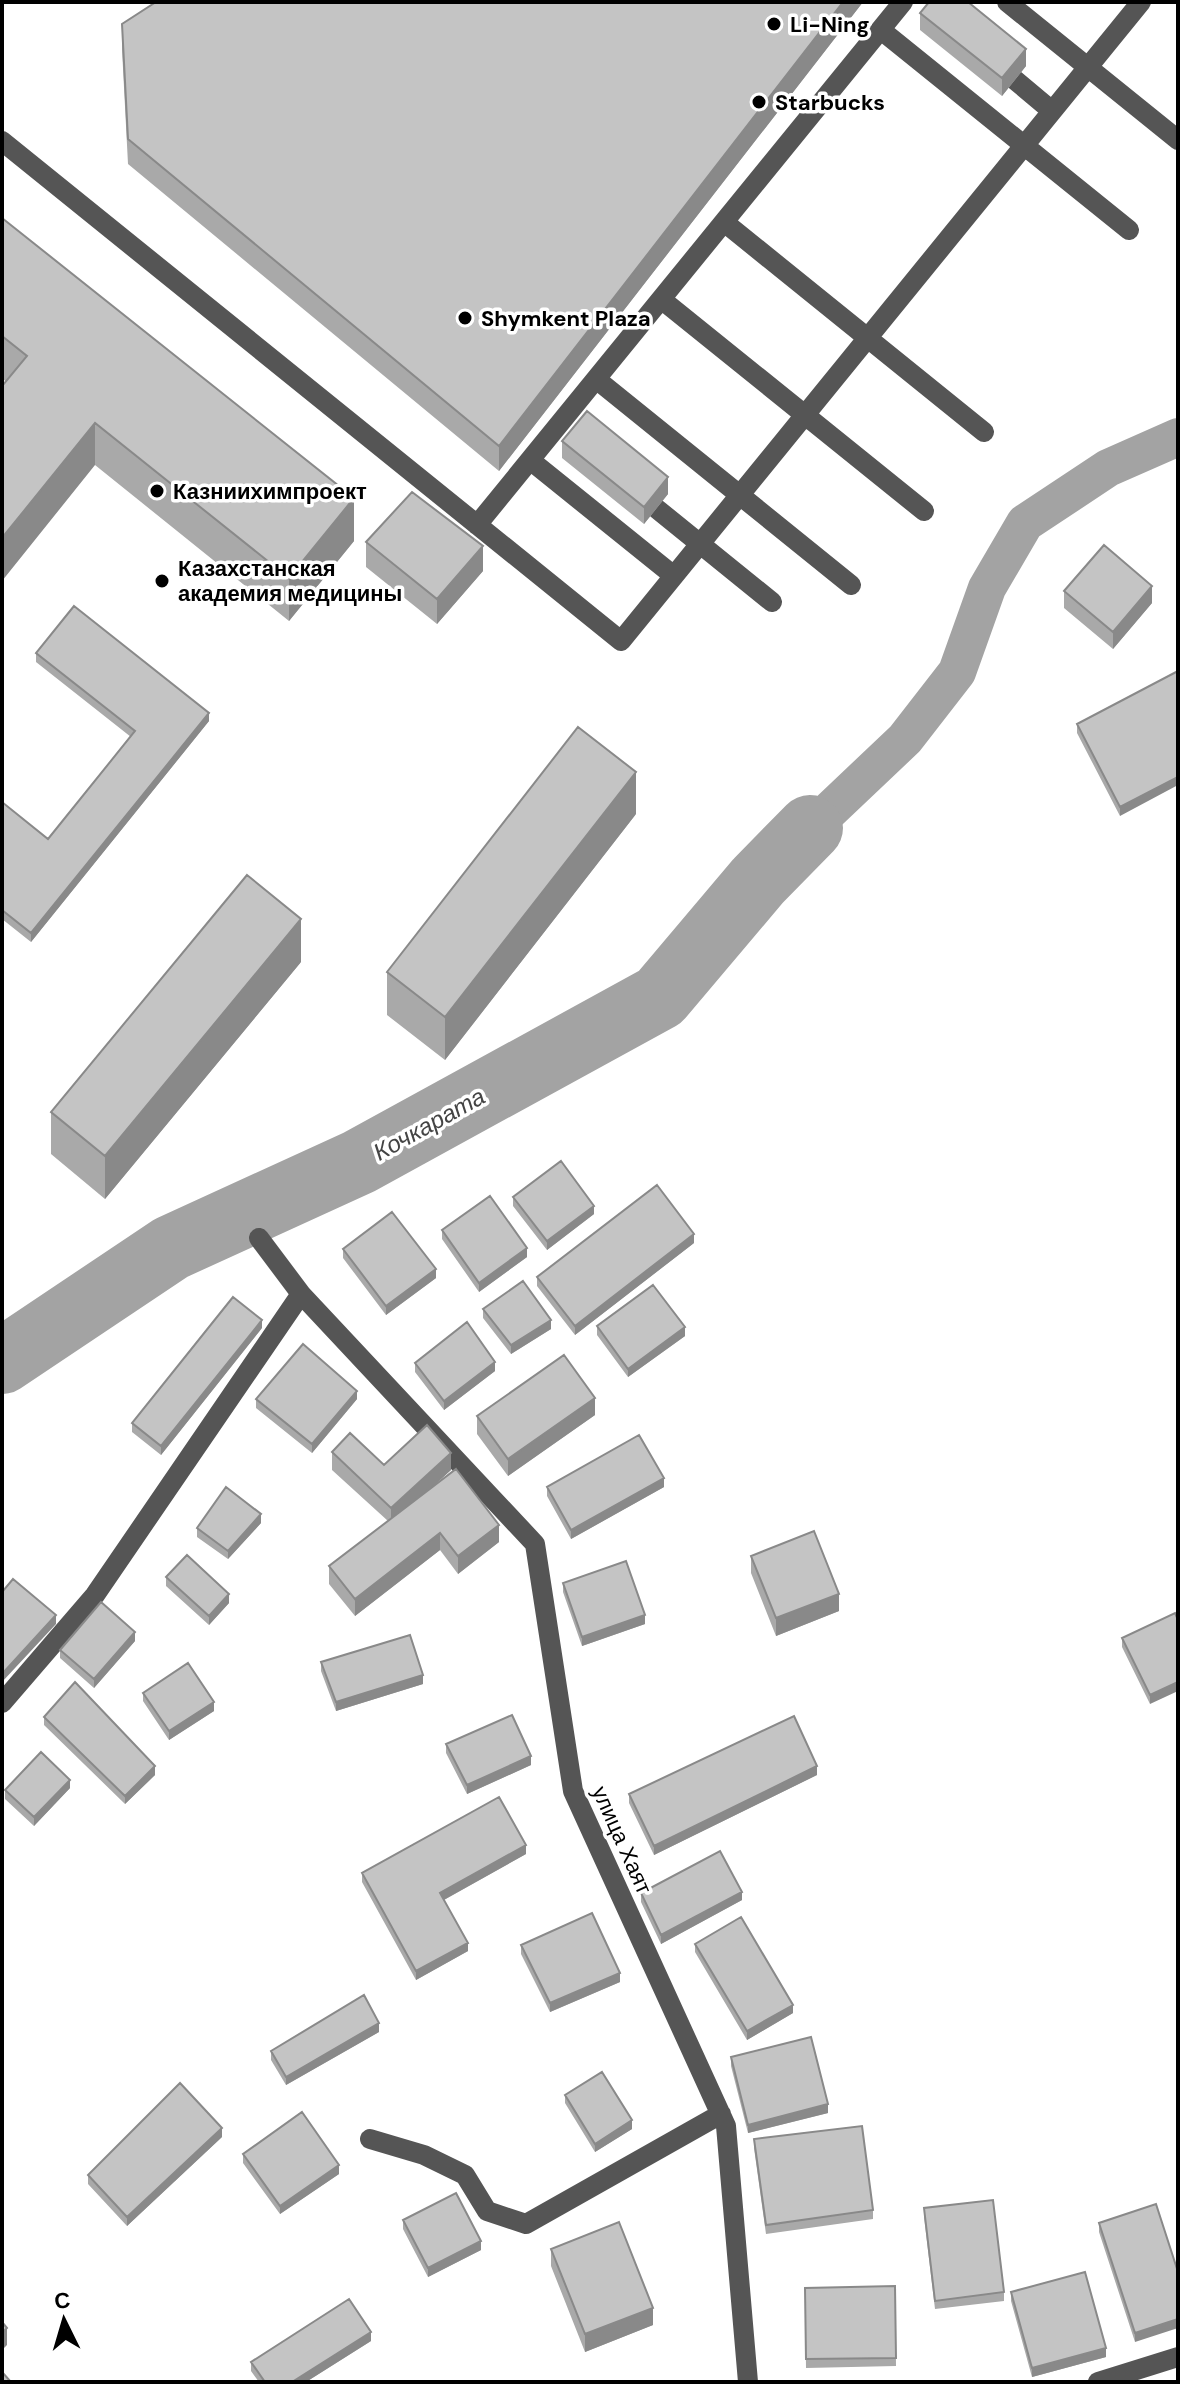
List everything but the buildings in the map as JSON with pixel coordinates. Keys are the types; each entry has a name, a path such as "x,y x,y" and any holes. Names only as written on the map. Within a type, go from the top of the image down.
{"street":[{"path":"477,525 903,2"},
{"path":"1007,2 1178,140"},
{"path":"2,141 621,641 1141,2"},
{"path":"881,30 1129,230"},
{"path":"1015,80 1052,111"},
{"path":"724,222 984,432"},
{"path":"661,299 924,511"},
{"path":"596,379 851,585"},
{"path":"530,460 674,576"},
{"path":"657,509 772,602"},
{"name":"улица Хаят","path":"259,1238 301,1294 535,1544 573,1791 726,2126 748,2382"},
{"path":"2,1703 95,1595 301,1294"},
{"path":"370,2139 424,2155 465,2175 487,2211 526,2224 721,2114"},
{"path":"1098,2382 1178,2357"}],"waterway":[{"path":"808,831 905,739 957,672 987,588 1025,523 1108,468 1178,437"},
{"name":"Кочкарата","path":"2,1361 171,1248 359,1162 660,997 758,881 810,828"}],"place":[{"name":"Li-Ning","path":"774,24"},
{"name":"Starbucks","path":"759,102"},
{"name":"Shymkent Plaza","path":"465,318"},
{"name":"Казниихимпроект","path":"157,491"},
{"name":"Казахстанская академия медицины","path":"162,581"}]}
